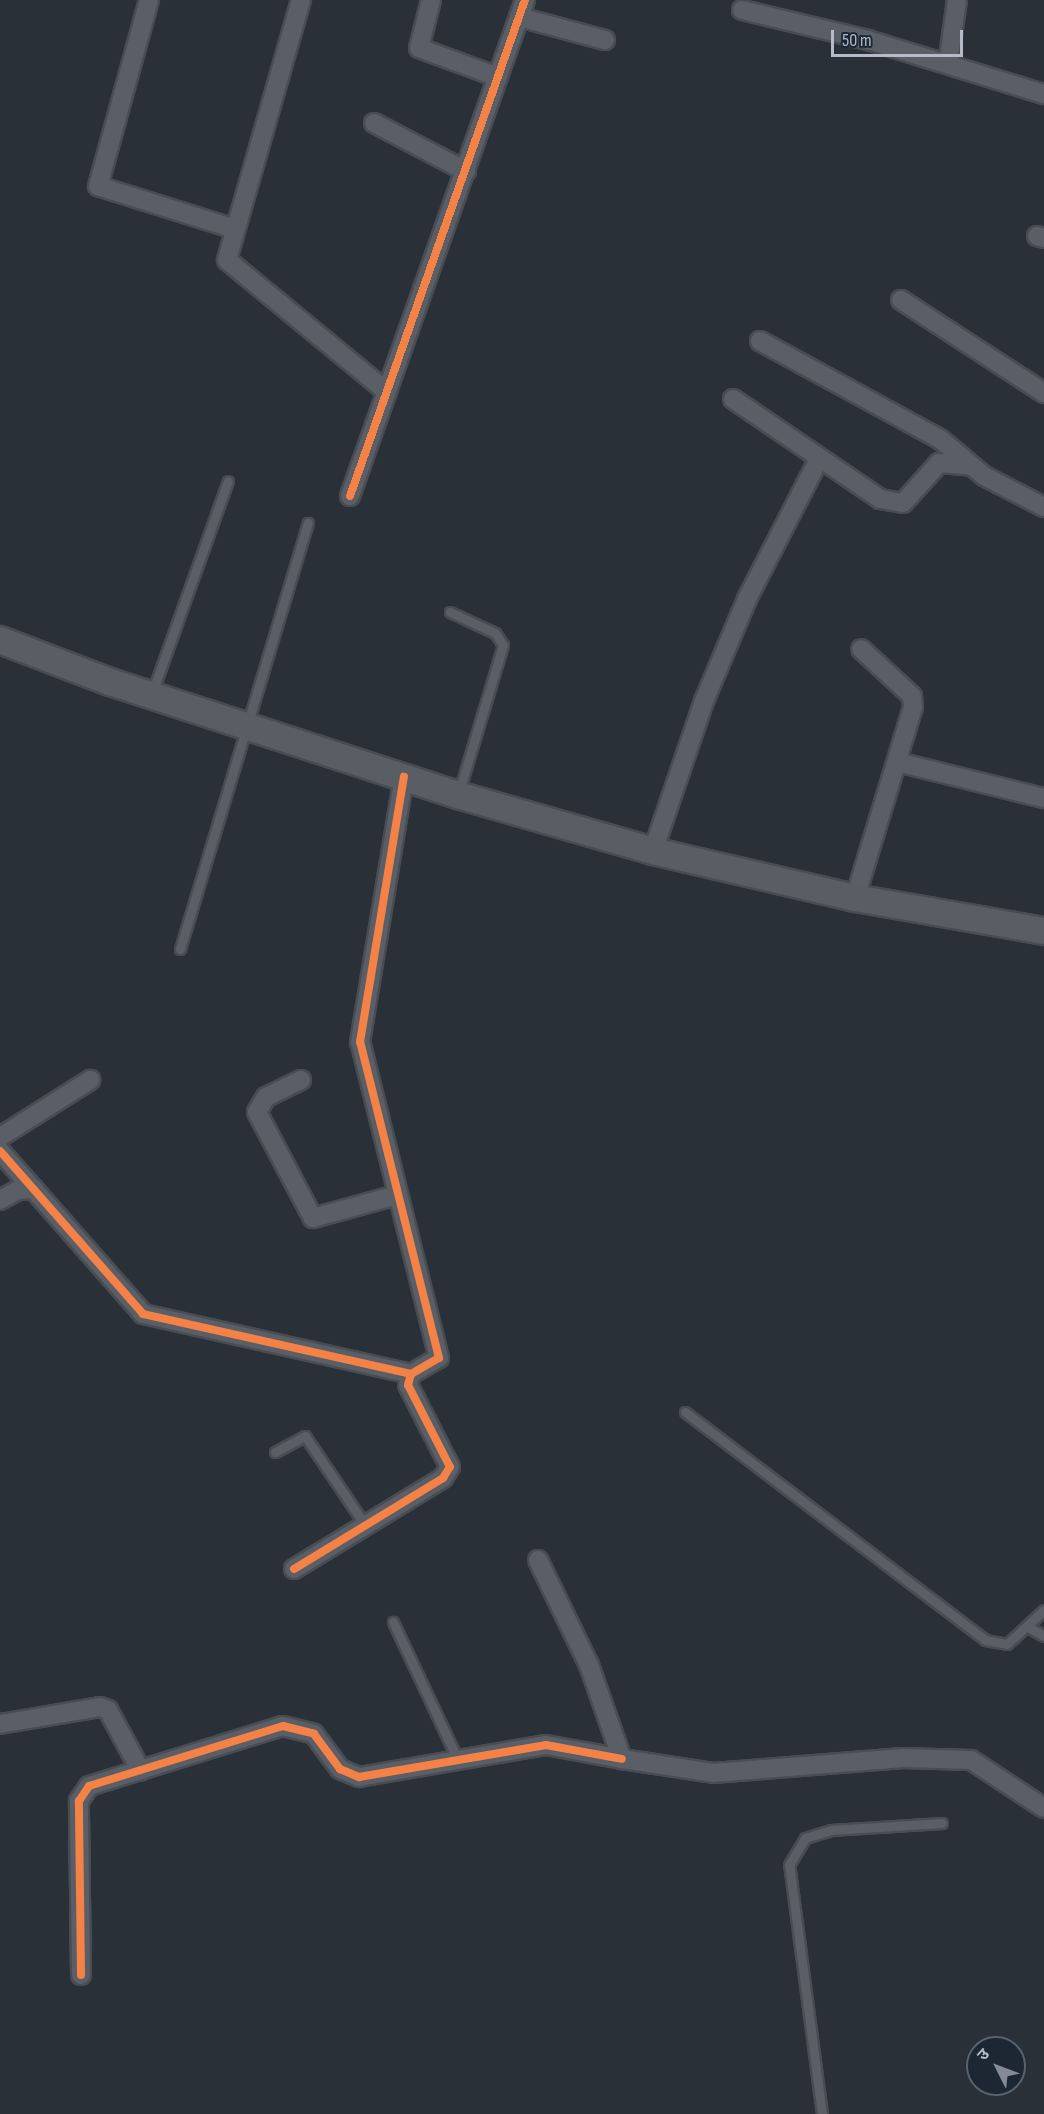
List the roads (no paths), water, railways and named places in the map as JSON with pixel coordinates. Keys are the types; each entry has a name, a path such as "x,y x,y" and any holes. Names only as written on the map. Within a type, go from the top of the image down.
{"main road":[{"path":"0,640 152,695 458,795 653,851 855,898 1044,931"}],"street":[{"path":"149,0 98,186 232,228"},
{"path":"301,0 226,251 231,267 387,392"},
{"path":"431,0 419,48 498,77"},
{"path":"948,64 957,0"},
{"path":"350,496 522,9 605,40"},
{"path":"742,10 948,64 1044,94"},
{"path":"374,123 466,171"},
{"path":"901,300 1044,393"},
{"path":"760,341 940,439 972,466 1044,507"},
{"path":"733,399 818,461 896,503 910,497 939,463 972,466"},
{"path":"653,851 738,619 818,461"},
{"path":"855,898 897,762 912,696 861,649"},
{"path":"897,762 1044,798"},
{"path":"0,1151 149,1317 411,1374 439,1358 360,1042 404,777"},
{"path":"0,1137 90,1080"},
{"path":"301,1080 266,1097 257,1112 313,1218 397,1195"},
{"path":"0,1200 18,1190 34,1189"},
{"path":"294,1569 443,1478 450,1467 408,1385 411,1374"},
{"path":"537,1560 590,1665 622,1759"},
{"path":"0,1724 100,1707 108,1710 141,1771"},
{"path":"81,1975 79,1801 89,1786 283,1726 314,1734 340,1769 359,1777 459,1762 546,1745 713,1773 903,1758 971,1760 1044,1808"}],"lane":[{"path":"152,695 228,481"},
{"path":"180,949 245,725 308,523"},
{"path":"450,612 495,633 503,645 458,795"},
{"path":"685,1412 986,1640 1007,1644 1044,1610"},
{"path":"275,1452 298,1436 309,1440 365,1525"},
{"path":"393,1622 459,1762"},
{"path":"1028,1627 1044,1636"},
{"path":"822,2114 789,1865 805,1838 831,1830 942,1823"}]}
